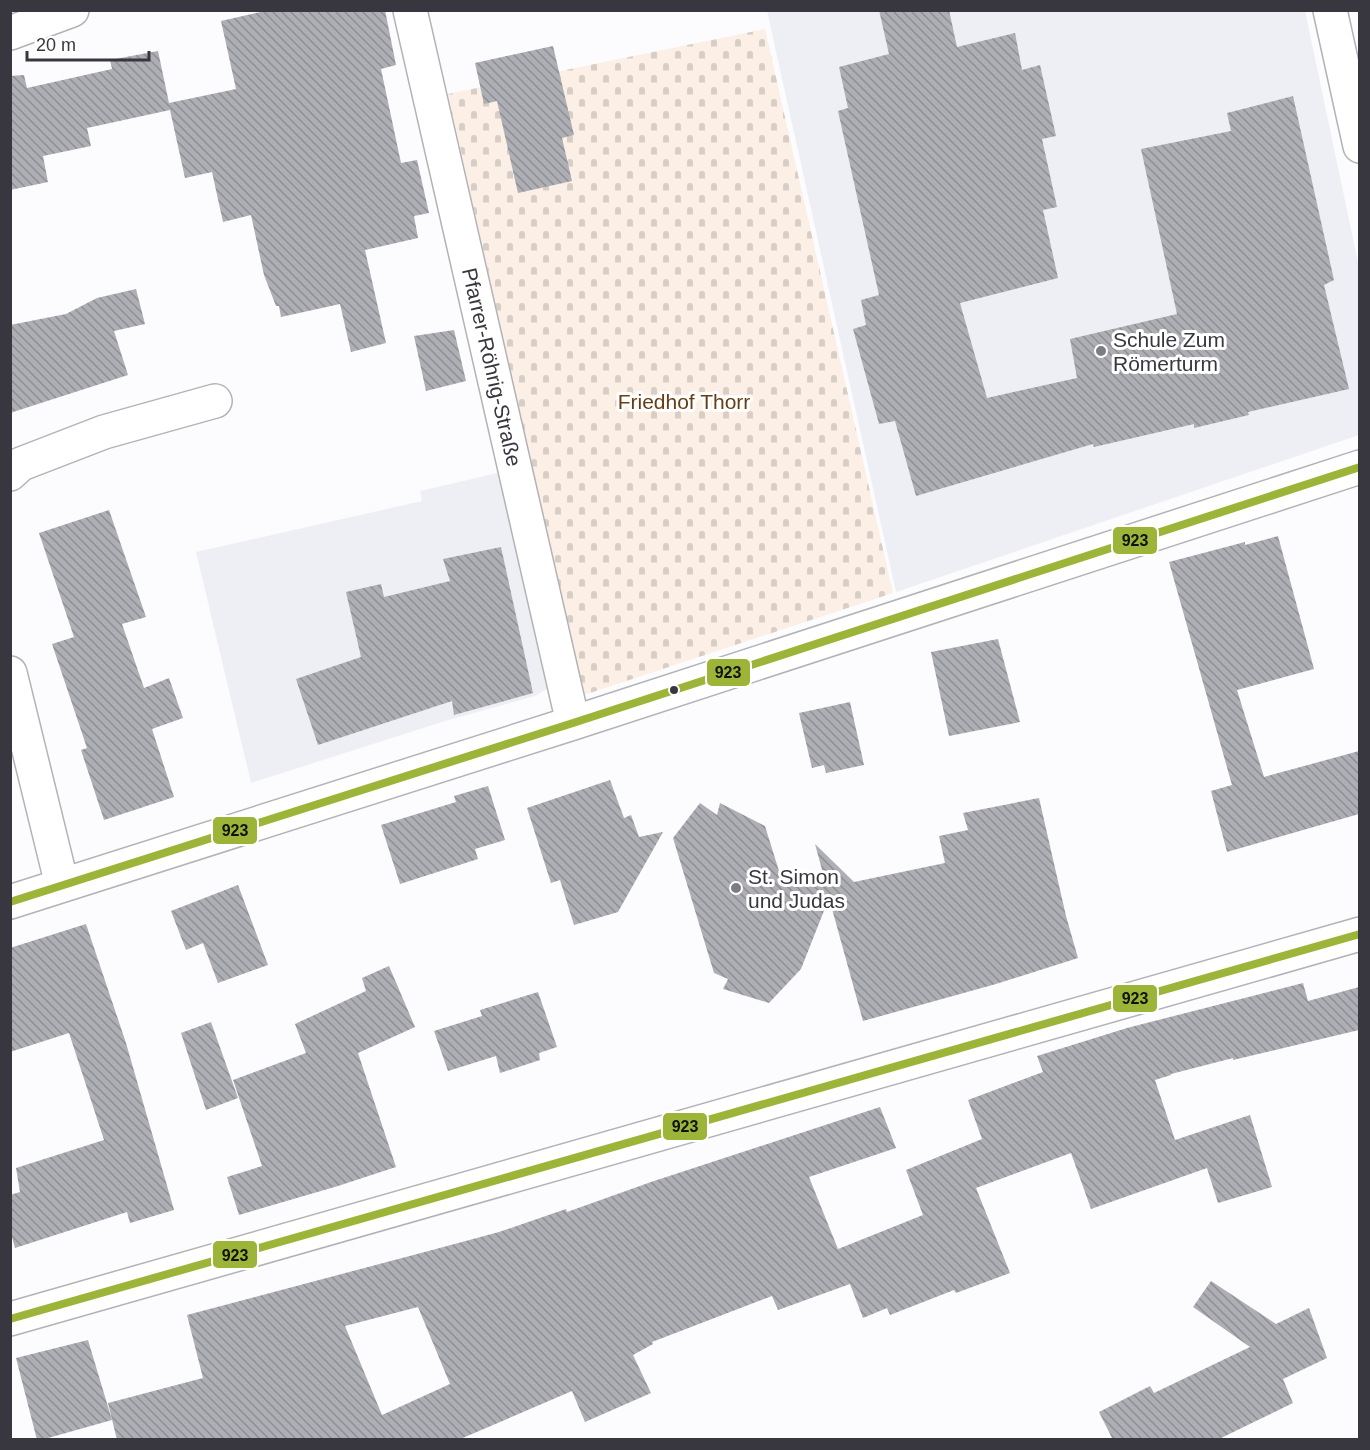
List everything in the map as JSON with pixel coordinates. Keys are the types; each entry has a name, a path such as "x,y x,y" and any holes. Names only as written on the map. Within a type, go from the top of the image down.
{"street":[{"path":"10,33 72,10"},
{"name":"Pfarrer-Röhrig-Straße","path":"411,10 573,723"},
{"path":"1330,10 1359,146"},
{"path":"10,474 21,464 104,432 215,401"},
{"path":"10,902 573,723 1359,467"},
{"path":"10,673 62,885"},
{"path":"10,1319 1359,934"}],"shaded area":[{"name":"Schule Zum Römerturm","path":"767,11 1305,11 1359,267 1359,435 896,592"},
{"path":"502,472 550,687 535,696 445,721 251,783 196,552 422,501 420,491"}],"green space":[{"name":"Friedhof Thorr","path":"765,29 893,593 584,695 448,94"}],"building":[{"path":"269,10 385,10 396,65 381,69 401,163 417,160 429,213 414,216 418,238 365,250 386,343 351,352 340,304 281,317 279,306 276,306 264,275 251,215 223,222 212,172 185,178 170,110 87,128 91,146 43,156 48,182 10,190 10,76 24,75 27,88 112,69 110,60 158,51 169,103 236,89 221,21"},
{"path":"879,10 949,10 957,47 1015,33 1022,70 1040,65 1056,136 1042,139 1057,207 1043,210 1058,278 960,303 987,398 1077,378 1070,339 1177,314 1141,149 1231,131 1227,113 1293,96 1334,280 1324,285 1349,389 1248,412 1249,415 1194,428 1194,424 1094,447 1093,444 916,496 895,421 879,424 853,329 866,325 861,300 879,295 838,111 848,108 839,67 889,54"},
{"path":"553,46 574,135 562,138 572,181 518,193 497,101 484,104 475,63"},
{"path":"136,289 145,324 114,331 128,375 10,413 10,325 66,314 97,298"},
{"path":"454,330 466,381 426,391 414,336"},
{"path":"109,510 146,617 122,624 144,688 169,678 183,718 152,729 174,797 104,820 81,750 87,748 52,644 74,637 39,533"},
{"path":"1278,536 1314,669 1237,690 1264,777 1359,751 1359,814 1227,852 1211,791 1232,785 1169,562 1245,542 1245,545"},
{"path":"501,547 533,693 454,715 452,701 318,745 296,679 361,657 346,592 381,584 384,597 450,581 443,559"},
{"path":"998,639 1020,722 949,736 931,652"},
{"path":"850,702 864,765 826,773 824,765 812,768 799,713"},
{"path":"610,780 624,818 631,815 639,837 663,832 618,912 574,925 560,880 551,883 527,808"},
{"path":"488,786 505,840 475,849 478,859 400,884 381,825 456,802 454,796"},
{"path":"1039,798 1078,958 996,984 863,1021 829,898 801,969 769,1003 723,989 728,979 714,973 673,838 700,803 717,815 720,803 765,826 784,887 824,877 815,844 854,882 945,863 939,836 968,830 963,813"},
{"path":"238,885 268,965 218,983 203,943 186,950 171,911"},
{"path":"86,924 126,1043 174,1210 130,1223 127,1212 15,1248 10,1230 10,1195 20,1192 16,1168 104,1140 69,1033 10,1052 10,948"},
{"path":"389,966 415,1027 358,1053 396,1167 239,1215 227,1177 262,1166 233,1080 306,1053 295,1024 366,991 362,978"},
{"path":"1303,983 1308,1001 1359,987 1359,1030 1233,1060 1233,1058 1155,1080 1175,1140 1250,1115 1272,1187 1218,1203 1207,1168 1091,1209 1071,1153 976,1188 1010,1273 956,1293 954,1290 890,1315 887,1308 863,1318 850,1284 778,1310 772,1296 652,1342 653,1344 633,1355 651,1393 585,1422 572,1391 458,1440 117,1440 108,1403 203,1378 187,1315 499,1232 566,1209 567,1212 880,1107 896,1148 809,1177 838,1249 923,1215 906,1170 982,1139 968,1100 1043,1072 1037,1056 1127,1028","holes":["418,1307 450,1384 382,1415 345,1326"]},
{"path":"538,992 557,1047 539,1053 540,1060 500,1073 496,1056 448,1071 434,1031 482,1016 480,1010"},
{"path":"211,1022 238,1098 206,1110 181,1033"},
{"path":"1211,1281 1276,1324 1309,1308 1327,1358 1283,1379 1293,1403 1217,1440 1113,1440 1099,1412 1150,1386 1154,1393 1250,1347 1193,1307"},
{"path":"88,1340 112,1420 37,1440 16,1358"}],"transit line":[{"name":"923","path":"10,902 573,723 1360,467"},
{"name":"923","path":"10,1319 1360,934"}],"place":[{"name":"Schule Zum Römerturm","path":"1101,351"},
{"name":"St. Simon und Judas","path":"736,888"}]}
